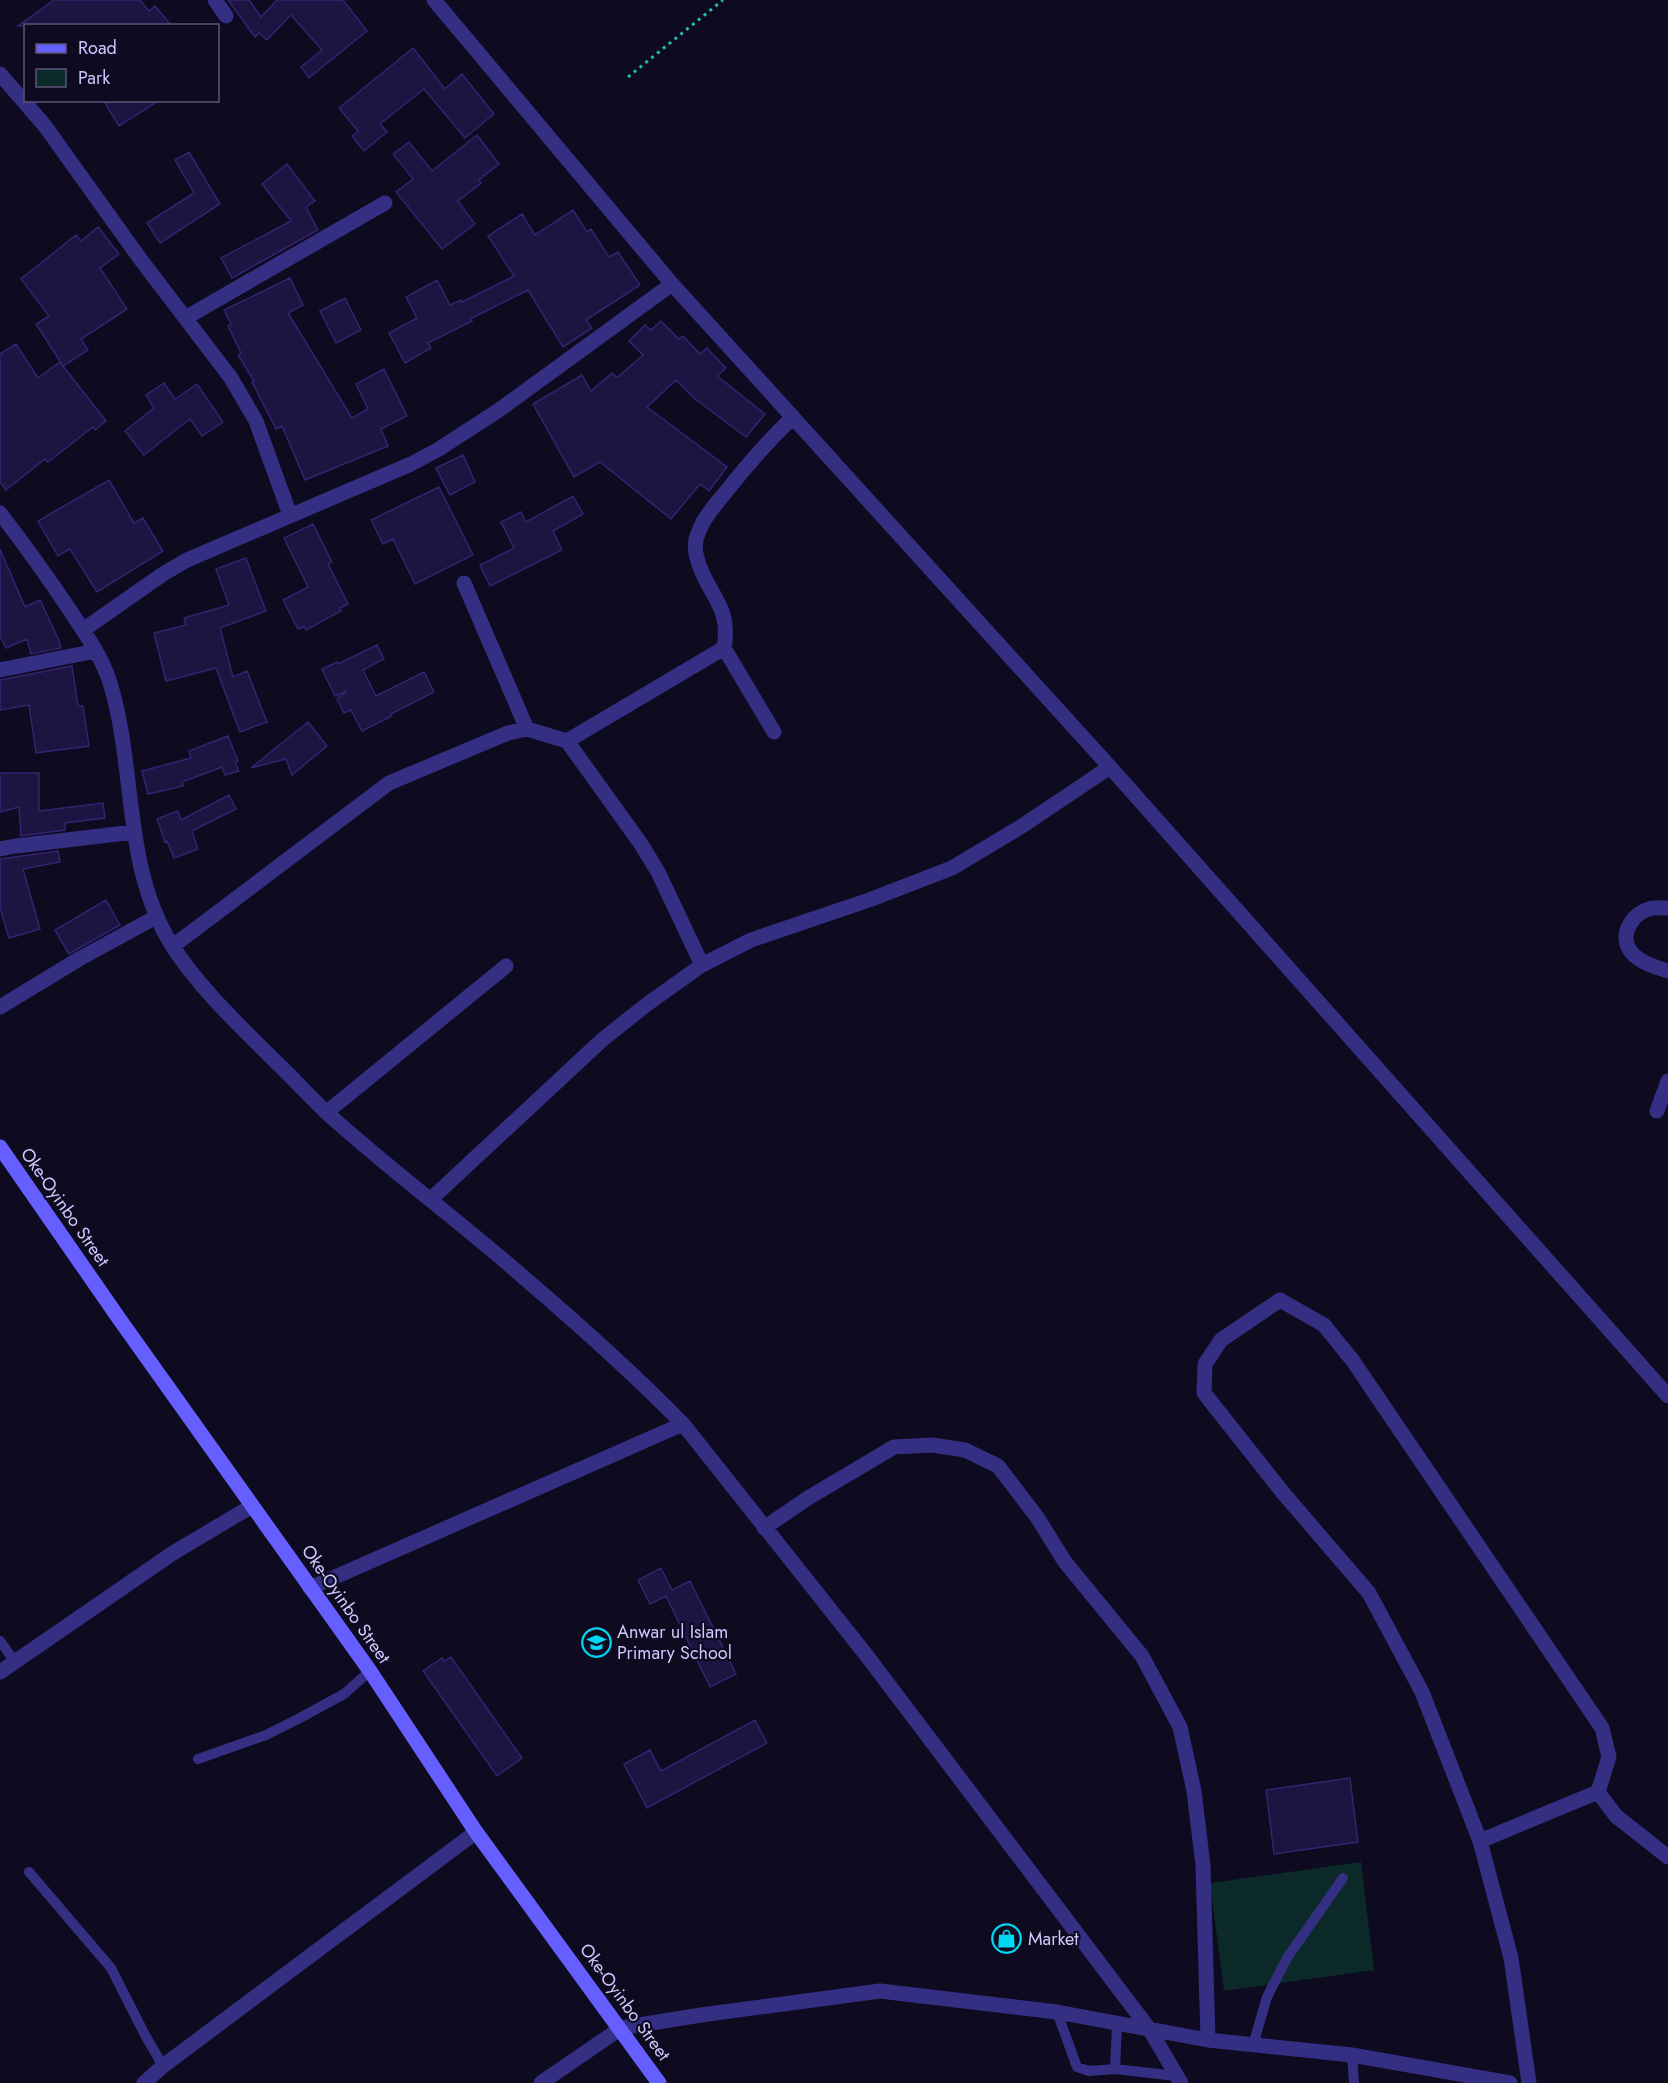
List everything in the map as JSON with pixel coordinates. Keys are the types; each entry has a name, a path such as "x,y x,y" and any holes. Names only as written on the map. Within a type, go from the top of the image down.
{"main road":[{"name":"Oke-Oyinbo Street","path":"0,1147 370,1671 476,1832 660,2083"}],"street":[{"path":"215,0 226,16"},
{"path":"434,0 672,284 1110,767 1668,1396"},
{"path":"0,74 24,102"},
{"path":"24,102 45,126 134,250 231,378 256,421 290,515"},
{"path":"187,317 385,203"},
{"path":"84,630 163,574 187,560 411,464 440,449 500,410 672,284"},
{"path":"774,732 724,648 726,635 724,614 697,558 695,543 699,529 713,508 757,453 793,417"},
{"path":"0,513 33,555 84,630 111,683 118,713 134,832 146,890 156,917 172,946 225,1010 327,1112 524,1277 683,1424 867,1656 1150,2030 1178,2079"},
{"path":"464,583 527,729"},
{"path":"567,741 724,648"},
{"path":"0,670 96,651"},
{"path":"172,946 389,783 508,733 527,729 567,741 641,844 658,872 702,965"},
{"path":"431,1199 602,1040 702,965 751,940 869,900 952,868 1022,826 1110,767"},
{"path":"0,849 134,832"},
{"path":"1668,908 1650,908 1641,912 1630,923 1626,935 1628,946 1635,956 1668,971"},
{"path":"0,1007 79,959 156,917"},
{"path":"327,1112 506,966"},
{"path":"1657,1111 1668,1081"},
{"path":"1529,2083 1511,1958 1480,1841 1422,1692 1369,1593 1284,1494 1204,1393 1204,1364 1221,1340 1280,1300 1324,1325 1353,1361 1602,1728 1609,1757 1598,1792"},
{"path":"310,1588 683,1424"},
{"path":"764,1528 808,1498 894,1447 932,1445 965,1450 998,1466 1037,1517 1065,1562 1142,1656 1180,1727 1194,1791 1203,1865 1208,2040"},
{"path":"0,1672 173,1553 252,1506"},
{"path":"1480,1841 1598,1792"},
{"path":"1598,1792 1616,1816 1668,1857"},
{"path":"144,2083 163,2066 476,1832"},
{"path":"541,2083 621,2028 880,1990 1057,2012 1208,2040 1352,2055 1476,2080 1510,2083"}],"lane":[{"path":"0,1641 15,1662"},
{"path":"198,1759 266,1735 298,1719 344,1694 370,1671"},
{"path":"29,1872 111,1968 163,2066"},
{"path":"1253,2044 1267,1997 1287,1958 1343,1878"},
{"path":"1057,2012 1077,2067 1089,2071 1115,2069 1178,2079"},
{"path":"1115,2069 1117,2024"},
{"path":"1352,2055 1354,2083"}],"path":[{"path":"628,77 723,0"}],"green space":[{"path":"1361,1862 1374,1970 1224,1991 1210,1883"}],"building":[{"path":"54,0 140,0 149,11 155,6 170,24 24,24 24,26 18,26"},
{"path":"228,0 249,0 261,17 277,0 343,0 367,31 309,78 301,67 322,50 291,15 267,40 259,33 255,37"},
{"path":"413,48 445,89 462,74 494,114 465,138 424,89 380,124 387,132 364,151 352,136 358,131 339,108"},
{"path":"104,102 157,102 119,126"},
{"path":"477,135 499,164 479,180 481,183 458,201 475,224 442,249 396,192 413,179 393,154 409,142 432,171"},
{"path":"189,152 220,204 160,243 147,223 194,193 175,160"},
{"path":"287,164 315,201 306,207 318,230 232,278 221,258 291,221 262,184"},
{"path":"573,210 587,232 591,229 609,257 618,252 640,285 586,320 592,328 563,347 528,290 428,343 431,348 405,363 389,333 417,318 406,297 437,280 450,305 461,300 462,302 514,276 488,236 522,214 535,235"},
{"path":"98,227 119,254 100,268 127,309 81,339 88,350 63,366 36,324 49,316 21,279 76,235 81,241"},
{"path":"290,278 303,305 288,313 352,418 368,409 356,384 384,369 407,416 381,429 388,446 305,480 282,426 276,429 252,382 254,381 238,355 241,353 228,326 231,324 224,310"},
{"path":"345,298 361,330 336,343 320,311"},
{"path":"661,321 679,339 683,336 700,354 707,348 726,368 717,376 765,414 746,437 695,399 676,380 647,407 727,467 709,491 700,484 671,519 600,462 574,477 533,404 582,375 591,391 612,373 616,377 619,376 643,355 629,341 645,325 651,330"},
{"path":"16,344 38,378 60,362 106,421 95,430 93,427 48,462 45,459 6,490 0,482 0,354"},
{"path":"164,383 175,399 197,384 223,422 202,436 190,419 144,455 125,431 154,408 146,395"},
{"path":"463,455 475,482 450,495 436,468"},
{"path":"109,480 134,523 143,518 163,551 97,592 70,549 58,556 38,521"},
{"path":"439,487 473,555 415,584 393,539 383,544 371,520"},
{"path":"573,496 583,514 553,531 562,550 490,586 480,565 514,548 501,522 521,512 526,522"},
{"path":"313,524 332,562 328,564 348,604 340,608 341,611 306,630 304,626 298,629 283,600 308,587 284,538"},
{"path":"0,549 25,607 40,600 61,648 31,654 27,639 6,648 0,636"},
{"path":"246,558 266,611 220,628 233,677 247,671 267,722 240,732 216,668 166,681 154,633 186,625 184,618 229,605 216,569"},
{"path":"377,645 384,659 363,670 376,696 424,672 434,692 362,731 351,710 344,713 337,699 347,691 335,696 322,669 337,662 338,664"},
{"path":"72,666 78,706 83,706 89,746 36,753 29,705 0,710 0,680"},
{"path":"308,722 327,746 292,775 286,759 251,768"},
{"path":"228,736 238,761 235,762 239,771 225,775 222,767 182,782 183,786 148,794 142,771 191,758 189,751"},
{"path":"0,773 39,773 39,811 103,803 105,818 65,823 65,830 21,836 19,807 0,812"},
{"path":"229,795 236,809 192,831 198,849 174,858 167,841 165,842 157,819 178,811 181,820"},
{"path":"58,851 60,862 23,869 40,929 9,938 0,908 0,859"},
{"path":"106,900 120,925 69,954 55,930"},
{"path":"661,1568 672,1590 690,1581 736,1674 710,1687 666,1596 650,1604 638,1580"},
{"path":"451,1657 522,1758 497,1776 423,1671 442,1658 444,1661"},
{"path":"755,1720 767,1743 647,1808 624,1764 650,1750 661,1771"},
{"path":"1350,1778 1358,1842 1274,1854 1266,1790"}],"place":[{"name":"Anwar ul Islam Primary School","path":"596,1642"},
{"name":"Market","path":"1007,1939"}]}
